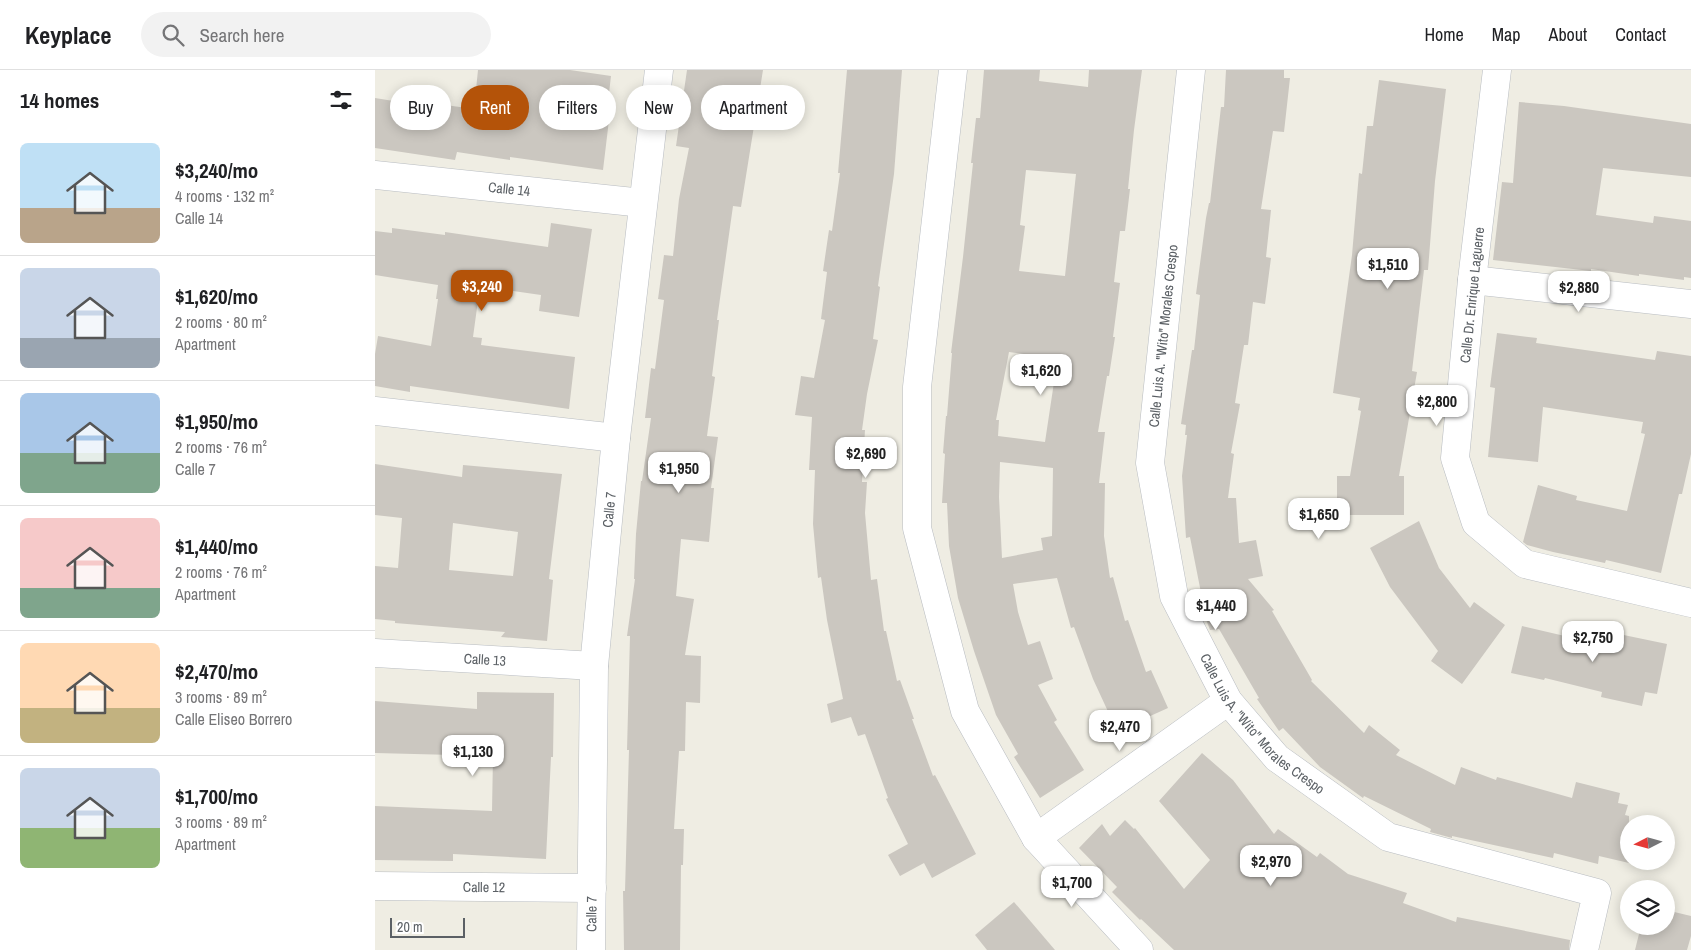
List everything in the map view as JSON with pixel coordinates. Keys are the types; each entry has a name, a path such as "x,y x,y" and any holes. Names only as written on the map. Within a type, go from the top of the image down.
{"street":[{"name":"Calle 7","path":"591,950 594,666 616,438 659,70"},
{"path":"953,70 917,387 917,528 965,711 1036,838 1139,950"},
{"name":"Calle Luis A. \"Wito\" Morales Crespo","path":"1191,70 1150,463 1174,596 1228,701 1277,758 1388,837 1597,892 1584,950"},
{"name":"Calle Dr. Enrique Laguerre","path":"1497,70 1455,458 1476,523 1525,564 1691,603"},
{"name":"Calle 14","path":"375,175 643,203"},
{"path":"1473,280 1691,304"},
{"path":"375,411 616,438"},
{"name":"Calle 13","path":"375,653 594,666"},
{"path":"1036,838 1228,701"},
{"name":"Calle 12","path":"375,886 592,888"}],"building":[{"path":"478,70 570,70 611,76 610,85 539,85 539,130 608,130 603,170 510,157 510,160 457,152 455,160 375,148 375,98 390,100 390,130 451,130 451,106 461,107 461,130 529,130 529,85 476,85"},
{"path":"687,70 763,70 761,85 701,85 701,130 753,130 741,207 733,206 717,320 719,320 712,376 715,377 707,436 718,437 711,488 714,488 709,542 681,539 676,596 694,599 685,655 701,656 700,703 686,702 685,751 679,751 674,829 684,829 683,865 681,865 680,950 624,950 623,891 625,891 629,750 627,750 630,636 627,636 635,579 636,534 641,481 651,418 645,418 651,368 655,369 664,300 658,299 664,255 673,256 679,199 689,148 676,146 678,130 691,130 691,85 685,85"},
{"path":"847,70 902,70 894,174 878,286 880,287 873,339 878,340 862,430 865,430 862,482 867,482 865,513 871,580 877,579 884,631 886,631 897,681 900,680 933,776 935,775 976,854 932,878 924,863 900,876 888,855 908,844 886,799 888,798 865,734 858,736 851,717 831,723 827,704 843,699 827,620 821,577 818,578 813,524 815,470 809,470 812,417 795,415 801,376 814,378 825,320 821,319 827,272 823,271 829,230 832,231 840,173 838,173"},
{"path":"984,70 1040,70 1039,81 1088,87 1089,70 1142,70 1134,130 1125,231 1120,231 1114,282 1120,283 1113,337 1115,337 1098,432 1105,432 1099,483 1105,483 1104,536 1110,578 1113,577 1125,621 1128,620 1146,672 1151,670 1168,708 1117,731 1093,679 1074,627 1071,628 1057,578 1013,584 1018,612 1028,645 1040,641 1053,679 1038,685 1057,720 1054,722 1084,770 1040,798 1014,757 1018,754 996,715 974,651 958,598 949,546 947,503 942,503 945,454 943,453 951,353 973,163 971,163 976,118 980,118","holes":["1026,170 1076,174 1065,276 1019,271 1025,226 1020,225","1009,352 1055,358 1054,368 1056,369 1045,442 998,436 999,420 996,420","1000,462 1053,468 1052,536 1041,538 1043,550 1002,558 999,497"]},
{"path":"1226,70 1284,70 1284,78 1290,78 1284,132 1273,131 1261,209 1271,210 1266,257 1271,258 1265,304 1253,302 1248,345 1244,345 1235,403 1240,404 1231,453 1234,454 1228,498 1236,498 1239,543 1256,540 1263,576 1248,579 1274,610 1272,611 1311,681 1364,733 1369,725 1400,750 1396,755 1455,785 1461,767 1496,780 1497,777 1572,798 1576,782 1620,793 1618,803 1628,805 1625,815 1620,815 1620,861 1599,856 1598,864 1554,853 1553,858 1452,836 1452,838 1430,832 1431,829 1364,796 1363,798 1320,767 1283,728 1279,731 1257,699 1259,698 1219,629 1210,630 1204,614 1190,537 1186,538 1182,476 1187,435 1185,435 1186,425 1181,424 1192,350 1194,350 1200,295 1196,294 1206,218 1210,203 1221,107 1224,107"},
{"path":"1379,80 1446,89 1435,181 1428,270 1424,270 1412,371 1417,372 1399,476 1404,476 1404,515 1337,515 1337,476 1350,476 1361,411 1358,410 1360,398 1333,393 1352,255 1359,173 1362,174 1367,126 1373,126"},
{"path":"1519,102 1564,106 1691,124 1691,177 1603,168 1596,215 1653,223 1654,216 1691,221 1691,278 1684,277 1684,280 1639,274 1639,276 1591,269 1591,271 1493,260 1502,182 1513,183"},
{"path":"551,223 592,229 579,317 539,311 541,295 480,286 473,337 482,338 481,345 575,357 569,409 410,386 410,392 375,386 375,354 378,336 431,346 438,299 436,299 438,285 375,275 375,231 392,233 392,228 445,235 445,232 548,247"},
{"path":"1497,333 1537,338 1536,343 1655,360 1657,351 1691,356 1691,454 1682,494 1679,494 1661,573 1606,560 1605,563 1553,552 1527,545 1523,542 1538,485 1577,496 1576,500 1627,511 1645,434 1641,433 1643,422 1543,407 1538,462 1488,457 1495,388 1490,387"},
{"path":"375,464 462,477 463,465 562,474 549,579 553,580 547,641 501,637 505,632 395,623 395,621 375,619 375,566 398,568 402,518 375,515","holes":["453,523 518,532 513,576 449,570"]},
{"path":"1419,521 1439,568 1470,608 1474,602 1505,625 1462,684 1431,661 1438,651 1390,587 1370,548"},
{"path":"1522,626 1569,637 1570,633 1612,643 1614,633 1667,644 1657,694 1645,692 1642,706 1601,697 1602,692 1545,678 1544,680 1511,673"},
{"path":"477,692 554,693 553,757 551,757 546,859 453,854 453,861 375,860 375,806 492,811 493,756 375,753 375,701 477,709"},
{"path":"1202,753 1233,780 1274,834 1278,829 1317,857 1320,853 1348,874 1407,893 1403,903 1456,922 1457,917 1570,940 1569,950 1174,950 1112,892 1117,887 1079,848 1102,824 1110,836 1125,820 1135,828 1184,889 1210,860 1159,801"},
{"path":"1014,902 1055,950 987,950 975,935"},
{"path":"1675,912 1691,916 1691,936 1687,950 1635,950 1639,935 1675,935"}]}
